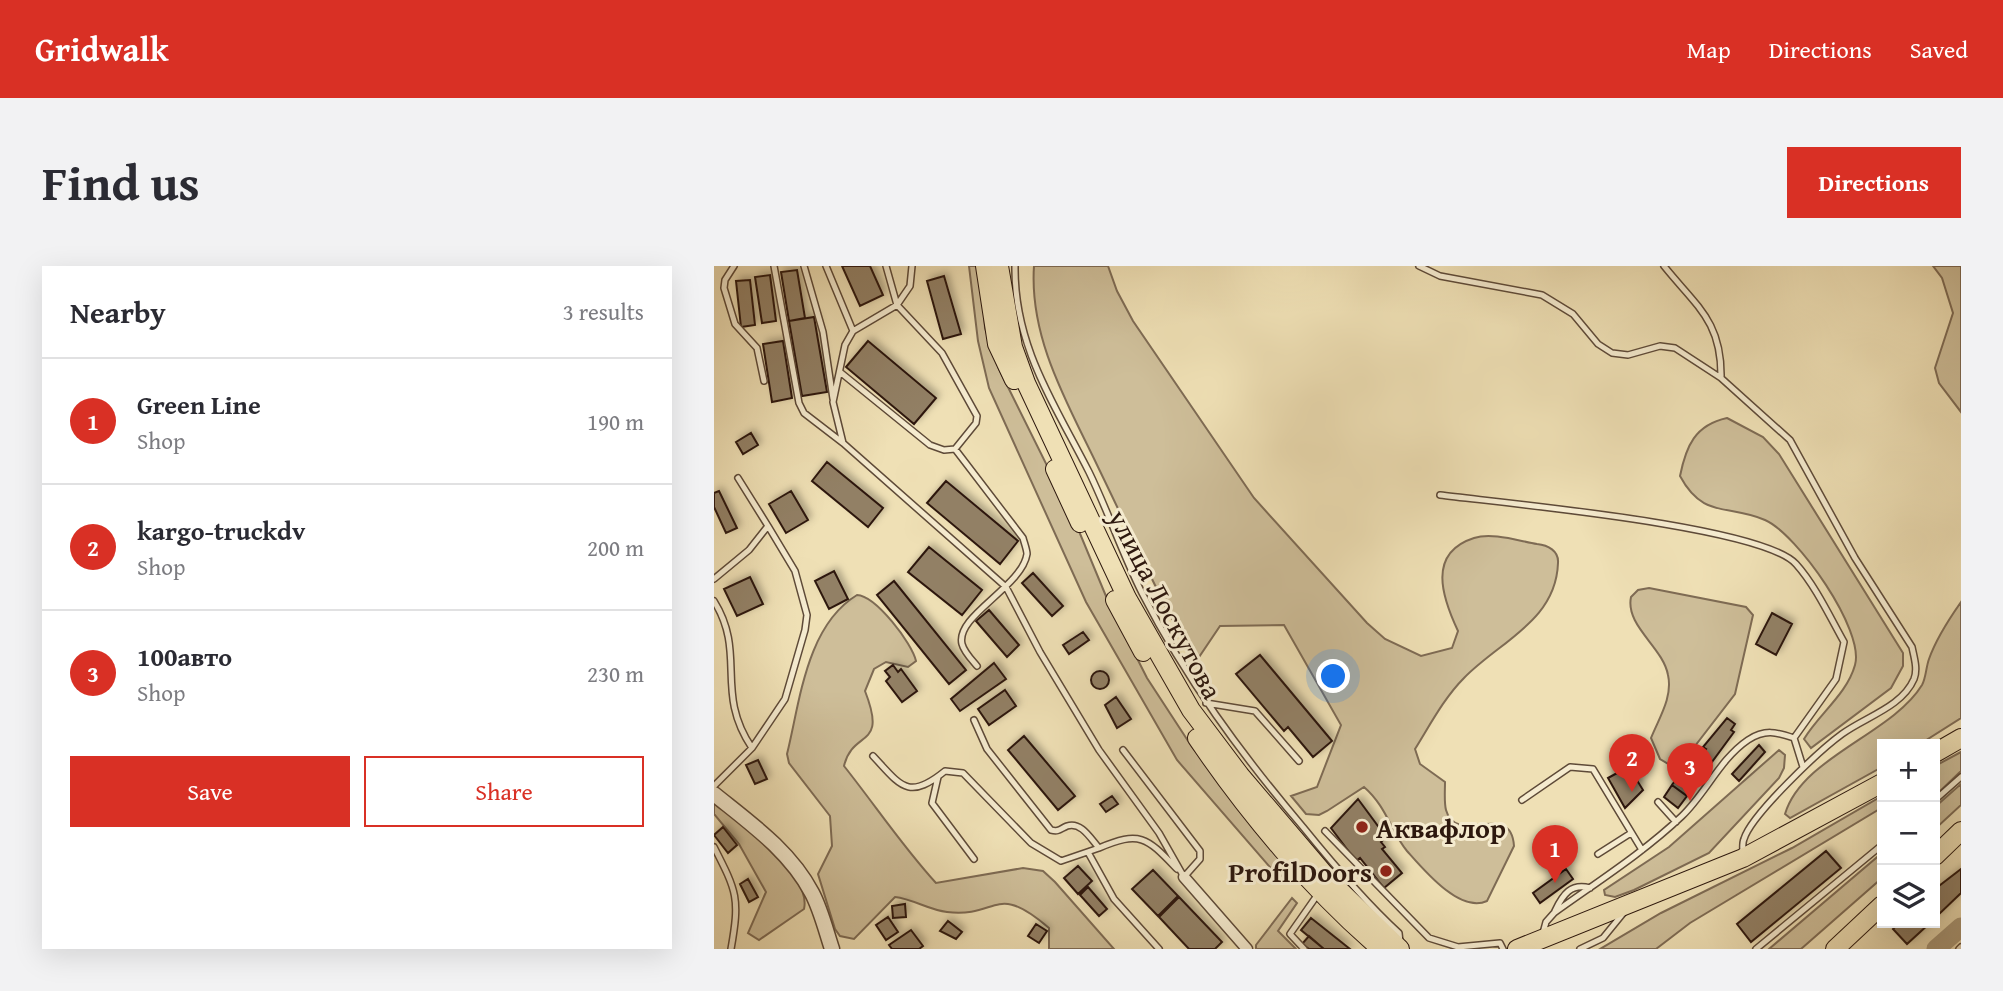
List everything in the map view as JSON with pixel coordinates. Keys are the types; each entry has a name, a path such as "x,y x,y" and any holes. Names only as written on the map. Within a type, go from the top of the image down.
{"main road":[{"name":"улица Лоскутова","path":"985,266 997,344 1128,627 1164,688 1217,767 1321,890 1393,948"},
{"name":"улица Лоскутова","path":"999,266 1008,326 1026,383 1157,655 1191,710 1240,775 1332,883 1393,948"},
{"path":"1940,750 1961,738"},
{"path":"1517,949 1743,858 1877,786"},
{"path":"1940,851 1961,831"},
{"path":"1835,949 1877,910"}],"street":[{"path":"714,793 760,830 791,861 814,896 832,949"},
{"path":"1184,877 1247,949"}],"lane":[{"path":"734,266 725,280 724,288 735,324 757,348 764,381"},
{"path":"774,266 799,403 804,413 843,443 1006,587 1040,652 1099,750 1158,833 1184,877"},
{"path":"804,266 812,302 821,324 833,402 843,443"},
{"path":"826,266 853,331"},
{"path":"840,372 930,446 944,450 955,449 976,423 976,416 942,353 897,305 886,266"},
{"path":"833,402 842,356 853,331 897,305 910,286 912,266"},
{"path":"1015,266 1015,307 1039,378 1089,473 1141,591 1205,702 1252,767 1335,866 1399,933 1393,948"},
{"path":"1419,266 1440,276 1542,295 1573,314 1598,344 1612,353 1628,355 1660,346 1675,348 1721,378 1796,448 1855,558 1912,647 1915,660 1914,678 1898,699 1843,733 1802,767 1755,818 1743,839 1743,858"},
{"path":"1664,266 1706,314 1721,353 1721,378"},
{"path":"955,449 1024,538 1027,554 1006,587 967,624 962,636 962,646 977,666"},
{"path":"714,786 752,748 785,699 807,615 795,570 738,478"},
{"path":"1440,495 1656,523 1752,542 1796,563 1844,642 1836,679 1794,738"},
{"path":"715,575 749,550 768,526"},
{"path":"714,601 724,624 726,652 722,674"},
{"path":"1205,702 1255,711 1299,761"},
{"path":"729,715 739,736 752,748"},
{"path":"974,720 987,749 1051,830 1057,831 1071,824 1079,826 1099,848"},
{"path":"1542,939 1546,922 1554,914 1642,850 1675,822 1734,752 1750,739 1764,732 1776,732 1794,738"},
{"path":"1794,738 1802,767"},
{"path":"1123,750 1200,851 1200,859 1184,877"},
{"path":"873,756 901,786 926,787 953,769 963,773 1031,843 1050,856 1069,861 1120,839 1138,837 1151,842 1184,877"},
{"path":"1522,800 1570,767 1583,766 1593,769 1642,850"},
{"path":"938,777 932,803 974,859"},
{"path":"1940,796 1961,777"},
{"path":"1658,802 1675,822"},
{"path":"1325,831 1429,938 1458,947 1500,943 1503,949"},
{"path":"1598,854 1631,833"},
{"path":"714,847 735,887 737,900 731,949"},
{"path":"1756,949 1877,849"},
{"path":"1089,854 1114,899 1159,949"},
{"path":"1304,949 1290,934 1321,890"},
{"path":"1580,949 1603,938 1630,905"}],"shaded area":[{"path":"969,266 981,266 985,328 999,369 1076,524 1108,601 1147,678 1192,747 1289,870 1292,876 1289,879 1275,873 1177,760 1086,602 989,388 978,341"},
{"path":"1034,266 1108,266 1117,291 1133,321 1254,498 1367,623 1385,639 1421,656 1452,648 1458,631 1447,604 1442,577 1449,554 1459,545 1481,536 1497,536 1549,547 1555,552 1558,563 1555,583 1548,600 1524,628 1464,678 1450,694 1415,749 1420,764 1445,782 1445,807 1452,820 1460,825 1504,826 1511,832 1514,846 1487,901 1465,901 1454,896 1432,878 1407,851 1378,803 1364,787 1319,815 1306,814 1291,796 1317,787 1341,725 1284,625 1220,626 1195,663 1063,395 1044,345 1038,319"},
{"path":"1933,266 1961,266 1961,412 1939,383 1935,368 1953,313 1942,278"},
{"path":"1727,418 1763,437 1779,454 1903,653 1903,666 1891,688 1811,748 1804,739 1846,685 1855,665 1855,649 1839,607 1826,585 1794,544 1765,520 1707,505 1689,490 1680,476 1685,455 1694,438 1707,426"},
{"path":"1649,588 1746,607 1753,615 1735,694 1688,755 1670,765 1660,759 1651,738 1667,699 1668,675 1665,665 1639,627 1631,608 1631,597 1638,590"},
{"path":"857,595 874,603 892,622 908,643 916,661 908,667 886,662 874,669 865,691 873,722 871,731 848,754 844,766 936,883 1023,868 1043,871 1114,949 1049,949 1049,928 1031,914 1007,904 964,912 947,912 895,897 854,939 840,936 835,929 818,874 832,846 830,816 789,763 787,754 801,689 816,645 826,626 840,609"},
{"path":"1961,602 1961,718 1928,739 1877,739 1877,770 1790,818 1785,814 1795,794 1809,777 1908,702 1922,685 1929,659 1947,622"},
{"path":"1779,750 1785,755 1784,768 1779,778 1709,853 1634,890 1615,897 1605,895 1604,890 1669,847"},
{"path":"1961,752 1961,771 1940,791 1940,763"},
{"path":"1961,784 1961,805 1940,824 1940,803"},
{"path":"1877,799 1877,811 1690,923 1656,949 1600,949 1661,913 1792,848"},
{"path":"714,803 772,849 797,880 803,895 804,909 759,940 748,933 766,892 739,844 714,814"},
{"path":"1877,857 1877,882 1801,949 1769,949"},
{"path":"1292,898 1297,903 1278,931 1296,949 1256,949 1256,945"}],"building":[{"path":"842,266 870,266 883,295 860,306"},
{"path":"797,270 805,318 789,321 781,272"},
{"path":"770,275 776,321 762,323 755,277"},
{"path":"944,276 961,334 943,339 927,281"},
{"path":"750,280 755,325 741,327 736,281"},
{"path":"814,317 827,392 802,396 789,321"},
{"path":"783,341 792,398 772,402 763,344"},
{"path":"868,341 936,398 914,424 846,367"},
{"path":"751,433 758,445 743,454 736,442"},
{"path":"827,462 883,508 868,527 812,481"},
{"path":"946,481 1018,541 1000,564 927,503"},
{"path":"719,491 737,528 726,533 714,507 714,493"},
{"path":"791,491 808,520 786,533 769,504"},
{"path":"929,547 982,590 962,615 908,572"},
{"path":"834,571 848,599 829,609 815,581"},
{"path":"1033,573 1063,606 1052,616 1022,583"},
{"path":"750,577 763,604 737,616 724,589"},
{"path":"894,581 966,670 949,684 877,595"},
{"path":"989,610 1019,645 1007,657 976,621"},
{"path":"1772,613 1792,624 1776,655 1756,644"},
{"path":"1083,632 1089,640 1069,654 1063,645"},
{"path":"1260,655 1332,741 1313,757 1288,727 1284,731 1236,674"},
{"path":"994,663 1006,679 960,711 951,699"},
{"path":"893,665 898,672 901,669 917,691 902,702 886,681 890,677 885,671"},
{"path":"1100,671 1106,674 1109,680 1106,686 1100,689 1094,686 1091,680 1094,674"},
{"path":"1005,690 1016,706 989,725 978,709"},
{"path":"1116,697 1131,719 1117,728 1105,705"},
{"path":"1727,718 1735,724 1731,730 1734,732 1687,796 1672,785 1677,778 1682,782 1706,749 1703,747"},
{"path":"1024,736 1075,796 1058,810 1008,750"},
{"path":"1759,745 1765,752 1739,781 1732,774"},
{"path":"1622,756 1643,790 1625,808 1608,778 1619,772 1613,761"},
{"path":"758,760 767,779 755,784 746,765"},
{"path":"1672,785 1687,796 1678,808 1664,797"},
{"path":"1112,796 1118,804 1106,812 1100,804"},
{"path":"1358,799 1386,837 1381,842 1385,847 1382,849 1402,873 1384,888 1360,858 1356,861 1331,828"},
{"path":"723,827 737,845 728,853 714,835"},
{"path":"1826,851 1841,868 1751,942 1737,924"},
{"path":"1078,866 1092,881 1078,894 1064,878"},
{"path":"1566,869 1573,879 1540,903 1533,893"},
{"path":"1961,869 1961,893 1940,913 1940,885"},
{"path":"1153,870 1178,896 1158,916 1132,889"},
{"path":"748,879 758,897 749,902 740,884"},
{"path":"1088,887 1107,909 1099,916 1080,895"},
{"path":"1179,897 1222,942 1215,949 1189,949 1159,917"},
{"path":"905,904 906,917 893,918 892,906"},
{"path":"888,917 898,932 886,940 876,925"},
{"path":"1311,918 1350,949 1324,949 1301,930"},
{"path":"948,921 962,932 956,939 940,931"},
{"path":"1036,924 1047,931 1039,943 1028,936"},
{"path":"1894,928 1925,928 1907,944"},
{"path":"911,930 923,946 919,949 892,949 889,945"},
{"path":"1309,936 1324,949 1309,949 1302,944"}],"waterway":[{"path":"1936,949 1961,927"}],"place":[{"name":"kargo-truckdv","path":"1632,792"},
{"name":"100авто","path":"1690,801"},
{"name":"Аквафлор","path":"1362,827"},
{"name":"ProfilDoors","path":"1386,871"},
{"name":"Green Line","path":"1555,883"}]}
